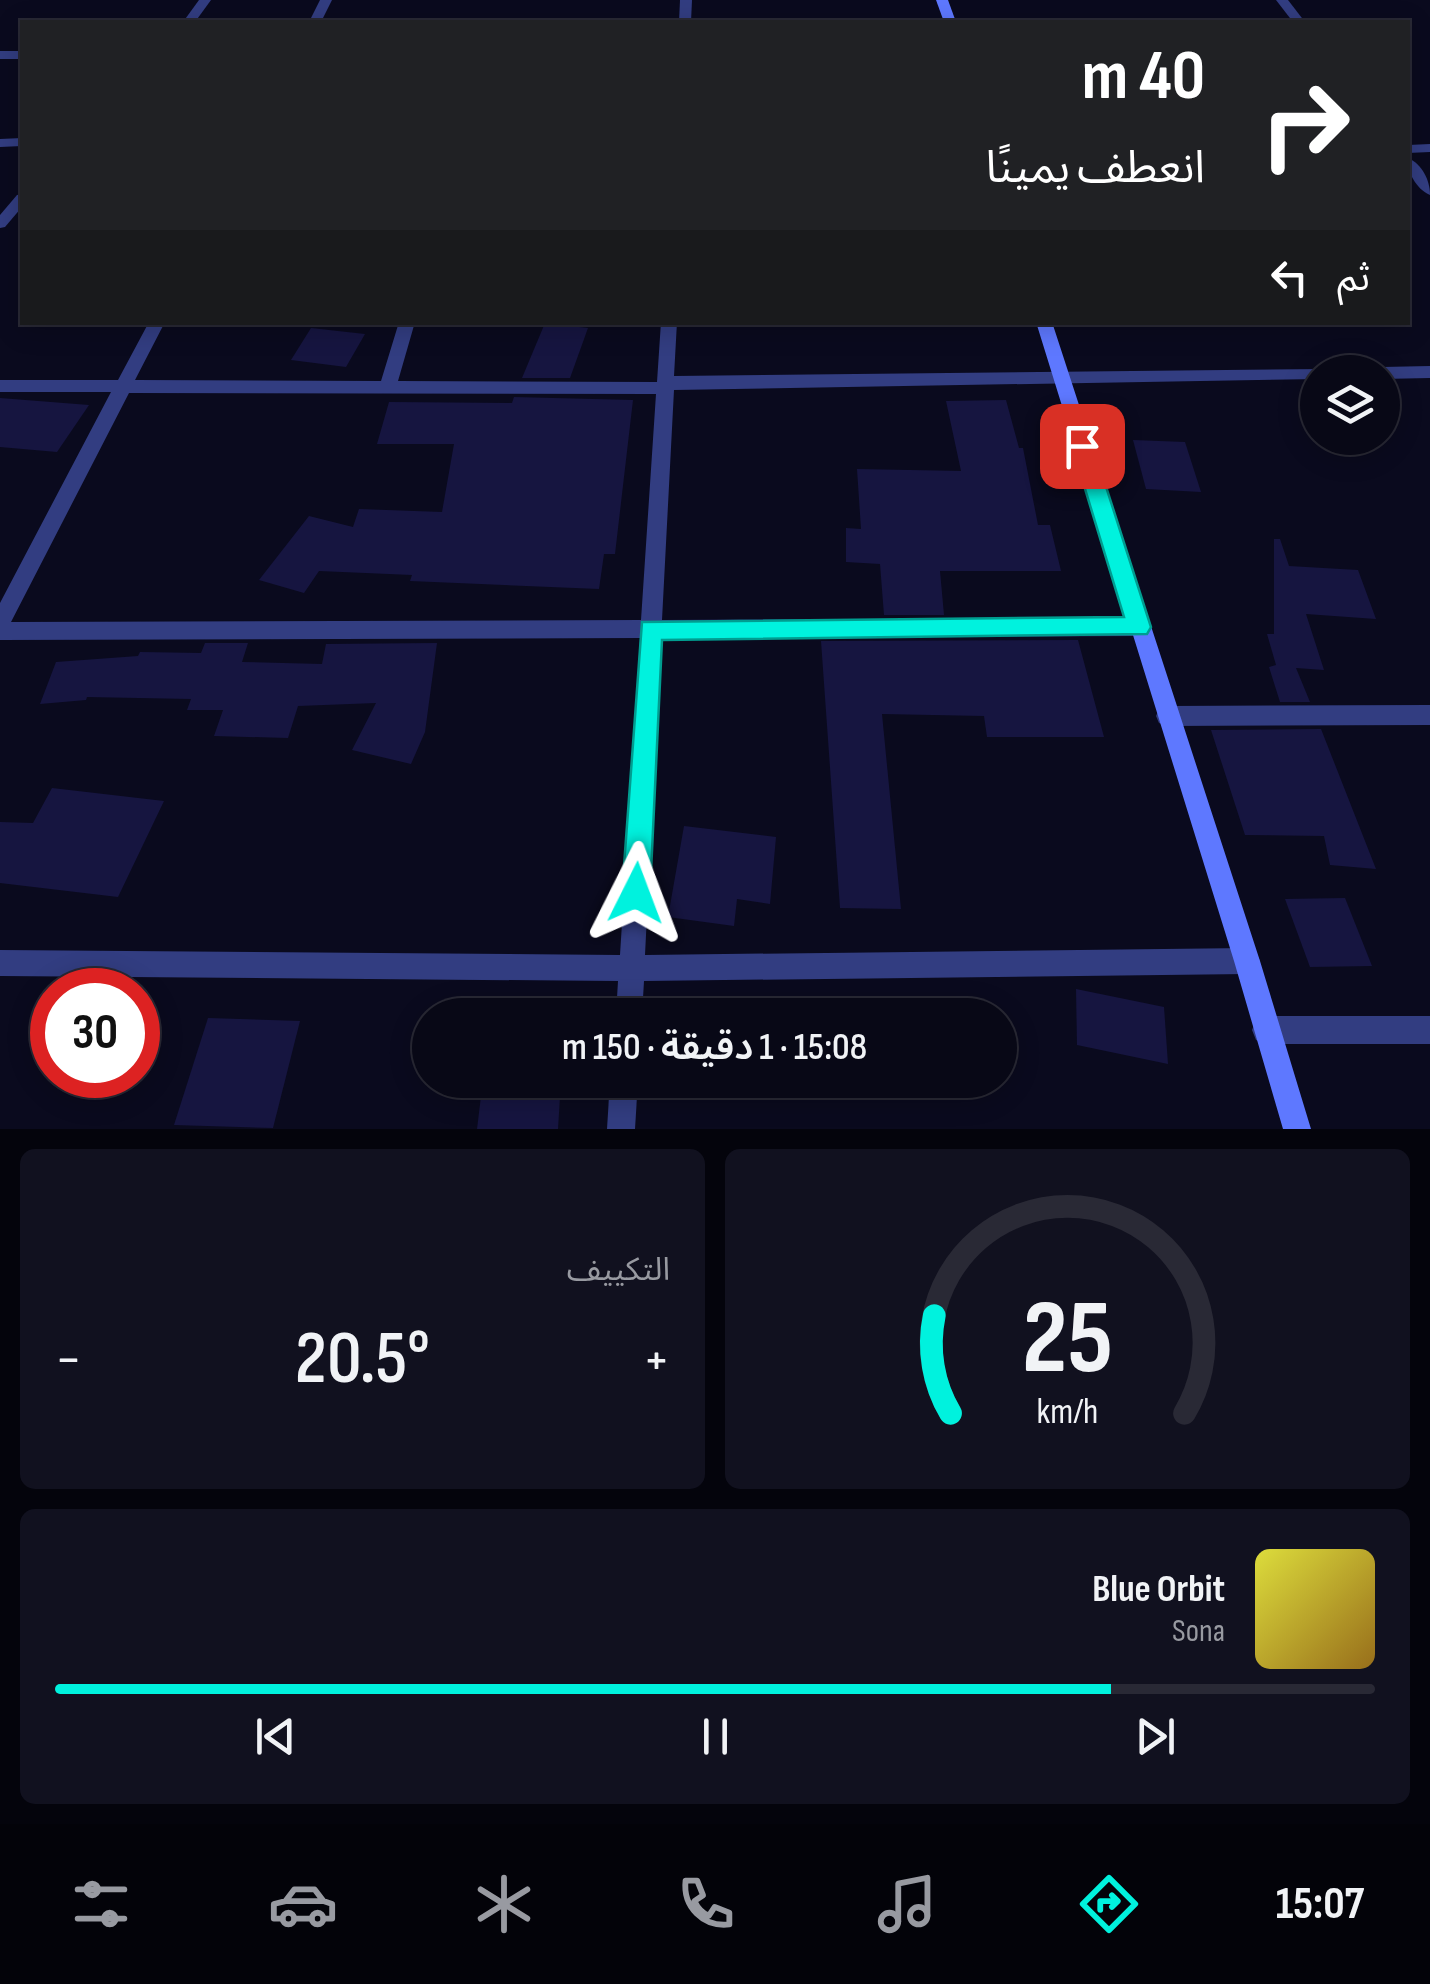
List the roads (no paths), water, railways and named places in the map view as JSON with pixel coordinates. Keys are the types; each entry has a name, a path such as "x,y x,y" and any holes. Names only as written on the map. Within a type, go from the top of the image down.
{"main road":[{"path":"1045,325 1297,1129"}],"street":[{"path":"1282,0 1298,20"},
{"path":"1410,165 1430,191"},
{"path":"0,224 20,200"},
{"path":"0,622 156,325"},
{"path":"388,387 407,325"},
{"path":"629,998 669,325"},
{"path":"1400,372 1430,372"},
{"path":"0,386 666,385 1060,374 1300,373"},
{"path":"0,631 1139,627"},
{"path":"1167,716 1430,715"},
{"path":"0,963 632,968 1247,961"},
{"path":"1266,1030 1430,1030"},
{"path":"621,1129 623,1098"}]}
